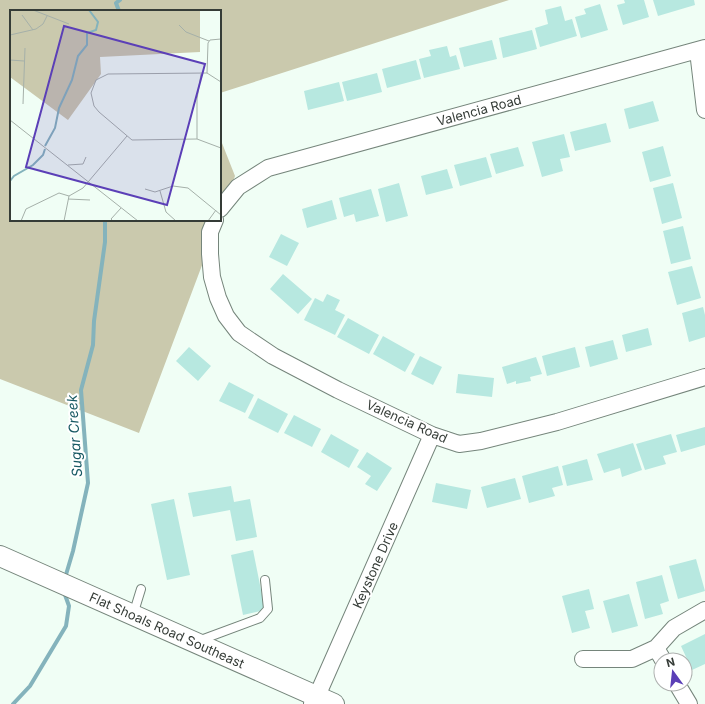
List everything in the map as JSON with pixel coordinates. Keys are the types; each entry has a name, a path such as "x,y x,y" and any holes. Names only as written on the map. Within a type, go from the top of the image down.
{"street":[{"path":"701,50 705,110"},
{"name":"Valencia Road","path":"221,208 238,187 268,168 701,50"},
{"name":"Valencia Road","path":"215,221 210,232 212,277 218,298 226,316 239,333 273,356 432,434 459,444 480,441 557,422 705,377"},
{"name":"Keystone Drive","path":"321,701 432,434"},
{"name":"Flat Shoals Road Southeast","path":"0,556 194,642 321,701"},
{"path":"660,652 674,628 705,610"},
{"path":"583,659 632,659 653,655"},
{"path":"682,692 689,704"}],"lane":[{"path":"194,642 260,618 268,609 266,580"},
{"path":"133,615 141,589"}],"green space":[{"path":"0,0 509,0 221,93 221,10 10,10 10,221 219,221 139,433 0,379"},
{"path":"221,141 235,176 221,214"}],"building":[{"path":"624,0 644,0 649,17 623,25 617,5 625,3"},
{"path":"653,0 694,0 695,5 658,16"},
{"path":"600,4 608,30 581,38 575,17 586,14 584,9"},
{"path":"561,6 565,21 572,19 577,36 540,47 535,28 548,24 545,10"},
{"path":"532,30 537,49 503,58 499,38"},
{"path":"492,40 497,59 464,67 459,48"},
{"path":"447,46 450,57 456,55 460,69 424,78 419,59 431,56 429,50"},
{"path":"416,60 421,79 387,88 382,69"},
{"path":"377,73 382,92 347,101 342,82"},
{"path":"339,82 344,101 308,110 304,91"},
{"path":"653,101 659,121 629,129 624,109"},
{"path":"606,123 611,142 575,151 570,132"},
{"path":"564,134 570,157 560,159 563,171 542,177 532,142"},
{"path":"663,146 671,176 650,182 642,152"},
{"path":"518,147 524,166 496,174 490,154"},
{"path":"486,157 492,177 460,186 454,165"},
{"path":"447,169 453,188 426,195 421,176"},
{"path":"399,183 408,216 386,222 378,189"},
{"path":"673,183 682,218 662,224 653,188"},
{"path":"371,189 379,216 356,222 354,214 344,217 339,198"},
{"path":"332,200 337,219 307,228 302,209"},
{"path":"683,226 691,259 671,264 663,231"},
{"path":"281,234 299,243 287,266 269,257"},
{"path":"692,266 701,298 677,305 668,272"},
{"path":"283,274 312,299 298,314 270,289"},
{"path":"327,294 340,300 335,310 345,315 335,335 304,320 315,298 323,302"},
{"path":"703,307 705,315 705,337 689,342 682,313"},
{"path":"348,318 379,335 369,354 337,337"},
{"path":"648,328 652,345 626,352 622,335"},
{"path":"383,336 415,354 405,372 373,354"},
{"path":"613,340 618,359 590,367 585,347"},
{"path":"189,347 211,366 198,381 176,361"},
{"path":"575,347 580,367 547,376 542,356"},
{"path":"420,356 442,367 433,385 411,374"},
{"path":"536,357 542,374 530,377 531,381 516,384 516,381 507,384 502,367"},
{"path":"458,374 494,378 492,397 456,393"},
{"path":"229,382 254,395 245,413 219,401"},
{"path":"258,398 288,414 278,433 248,418"},
{"path":"294,415 321,429 312,447 284,433"},
{"path":"705,427 705,445 681,452 676,435"},
{"path":"331,434 359,450 349,468 321,452"},
{"path":"671,434 677,452 663,456 666,464 645,470 636,444"},
{"path":"633,443 642,470 622,477 620,468 604,473 597,454"},
{"path":"367,452 392,468 377,491 365,484 371,476 357,467"},
{"path":"587,459 593,480 567,486 562,466"},
{"path":"558,466 563,485 552,488 555,496 529,503 522,476"},
{"path":"515,478 521,499 487,508 481,487"},
{"path":"436,483 471,490 467,509 432,502"},
{"path":"231,486 234,502 250,499 257,537 236,541 230,510 193,517 188,493"},
{"path":"174,499 190,575 167,580 151,504"},
{"path":"253,550 265,610 243,615 231,555"},
{"path":"696,559 705,591 678,599 669,566"},
{"path":"662,575 669,601 660,604 663,614 645,619 636,582"},
{"path":"589,589 594,609 585,611 590,628 572,633 562,596"},
{"path":"629,594 638,626 612,633 603,601"},
{"path":"705,634 705,664 693,670 693,652 684,652 681,646"}],"waterway":[{"name":"Sugar Creek","path":"119,10 116,3 120,0"},
{"name":"Sugar Creek","path":"65,578 73,551 88,483 81,390 93,345 94,321 105,242 105,221"},
{"name":"Sugar Creek","path":"13,704 30,686 66,626 69,606 64,592"}]}
